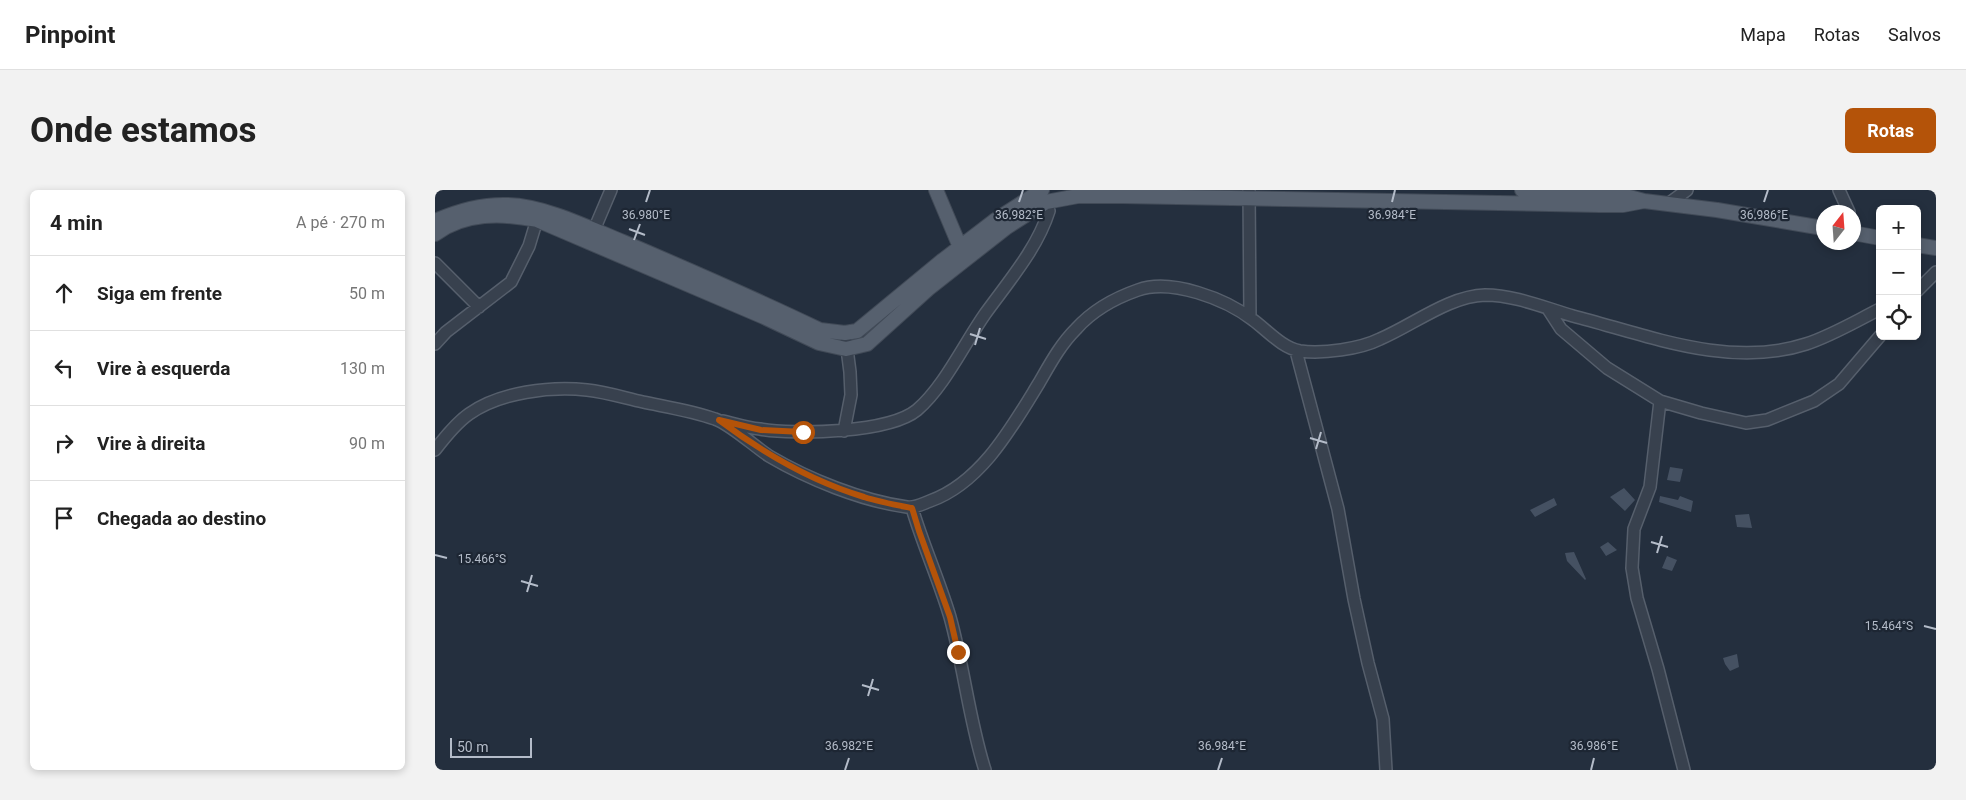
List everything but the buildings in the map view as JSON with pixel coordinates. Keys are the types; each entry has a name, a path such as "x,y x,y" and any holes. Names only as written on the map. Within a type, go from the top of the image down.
{"main road":[{"path":"936,190 960,248"},
{"path":"1522,190 1622,195 1644,201 1816,227"},
{"path":"435,234 459,221 485,215 539,215 594,230 819,344 847,349 867,344 928,289 1007,227 1041,193"},
{"path":"435,221 454,213 481,206 510,205 539,215 820,330 845,333 857,331 960,248 1041,193 1078,196 1249,194 1600,205 1623,205 1644,201"},
{"path":"1861,232 1876,237"},
{"path":"1921,245 1936,248"}],"street":[{"path":"594,230 611,190"},
{"path":"1668,204 1687,190"},
{"path":"1839,190 1846,205"},
{"path":"435,450 469,414 499,399 536,390 587,390 761,430 844,431 887,424 915,412 935,392 975,329 1038,237 1049,211 1041,193"},
{"path":"1249,194 1250,317"},
{"path":"435,344 446,332 511,282 529,246 539,215"},
{"path":"435,263 479,306"},
{"path":"1921,287 1936,272"},
{"path":"719,420 749,443 775,459 815,479 864,498 912,508 943,497 974,474 1002,438 1057,352 1078,326 1106,304 1142,288 1175,286 1214,299 1250,317 1271,336 1296,351 1333,351 1377,342 1449,304 1483,295 1513,298 1679,344 1720,352 1764,353 1806,344 1876,311"},
{"path":"1548,309 1561,329 1607,368 1660,401 1746,423 1767,420 1814,401 1839,384 1877,340"},
{"path":"844,431 851,395 845,333"},
{"path":"1296,351 1338,509 1356,608 1383,719 1386,770"},
{"path":"1660,401 1650,487 1634,530 1632,568 1637,598 1658,669 1683,770"},
{"path":"912,508 950,617 976,740 985,770"}],"route":[{"path":"803,432 761,430 719,420 749,443 775,459 815,479 864,498 912,508 950,617 958,652"}]}
